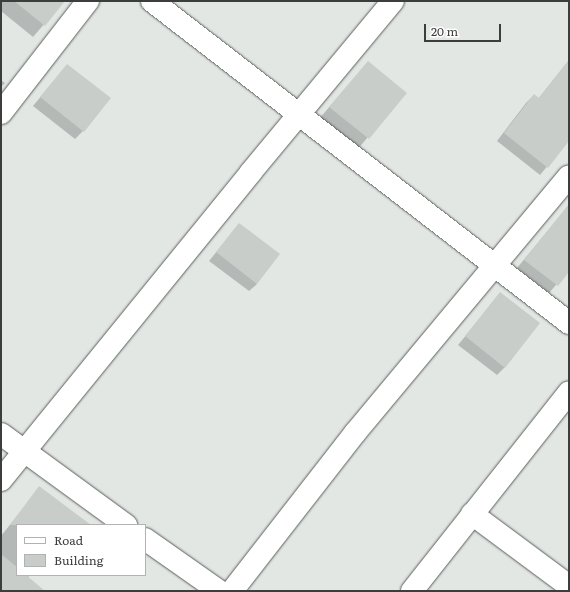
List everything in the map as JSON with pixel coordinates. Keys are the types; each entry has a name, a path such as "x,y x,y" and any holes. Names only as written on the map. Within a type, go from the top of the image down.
{"street":[{"path":"1,114 88,1"},
{"path":"152,1 496,264 569,323"},
{"path":"1,480 393,1"},
{"path":"232,591 356,434 569,176"},
{"path":"412,591 569,392"},
{"path":"1,434 125,524"},
{"path":"472,514 569,586"},
{"path":"146,539 219,591"}],"building":[{"path":"14,1 65,1 45,26"},
{"path":"569,60 569,141 548,168 504,133 534,94 539,98"},
{"path":"368,61 407,93 369,139 329,107"},
{"path":"67,64 111,98 84,132 40,97"},
{"path":"569,204 569,272 558,286 524,260"},
{"path":"239,223 280,254 257,284 216,252"},
{"path":"500,292 540,323 505,368 465,336"},
{"path":"39,486 90,524 16,524 10,525"},
{"path":"1,554 16,566 16,576 27,576 45,591 1,591"}]}
